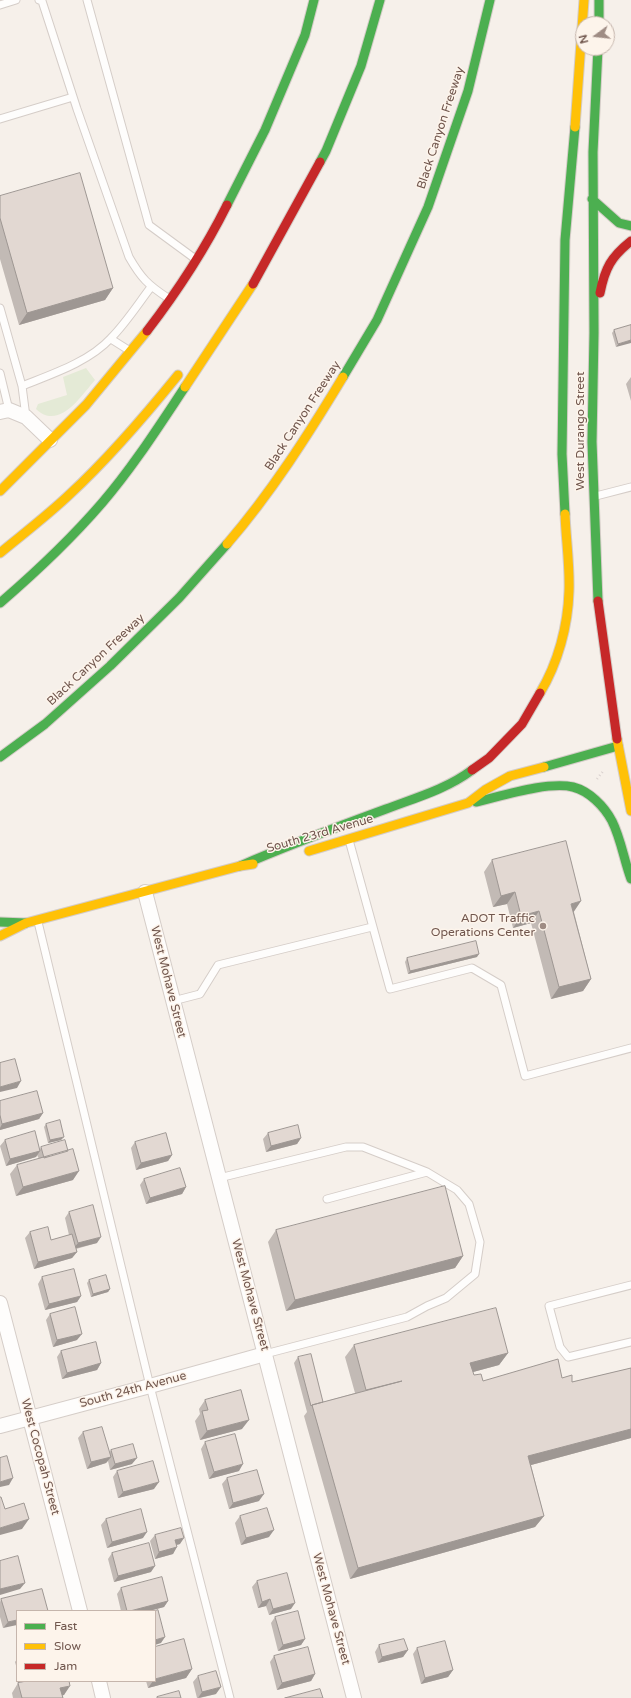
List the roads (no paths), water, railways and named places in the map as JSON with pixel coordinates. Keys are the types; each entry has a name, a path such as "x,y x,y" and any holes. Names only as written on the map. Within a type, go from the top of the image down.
{"main road":[{"path":"0,491 86,405 130,352 160,314 214,232 265,130 305,35 314,0"},
{"path":"0,603 39,570 102,503 150,440 256,280 326,151 361,66 380,0"},
{"name":"Black Canyon Freeway","path":"0,757 45,724 110,666 179,598 253,514 325,407 377,320 428,207 468,91 490,0"},
{"path":"240,866 269,853 428,793 460,779 489,758 522,724 547,682 557,657 564,634 569,591 562,454 565,240 573,157 584,0"},
{"path":"599,0 599,16"},
{"name":"West Durango Street","path":"598,56 592,199 594,333 592,442 598,612 618,746 631,811"},
{"path":"592,199 619,223 631,226"},
{"path":"594,333 602,281 608,265 629,236"},
{"path":"592,243 605,240"},
{"path":"197,352 256,280"},
{"path":"0,553 54,508 90,474 126,436 183,370"},
{"name":"South 23rd Avenue","path":"300,854 468,803 484,790 510,776 618,746"},
{"path":"468,803 557,786 573,787 601,804 607,813 614,826 623,860 631,879"},
{"name":"South 23rd Avenue","path":"0,936 26,923 240,866 278,860"},
{"path":"0,922 26,923"}],"street":[{"path":"5,411 26,417 50,440"},
{"name":"West Mohave Street","path":"145,892 354,1698"},
{"name":"West Cocopah Street","path":"0,1303 80,1610"},
{"name":"South 24th Avenue","path":"0,1426 265,1354"},
{"path":"99,1682 103,1698"}],"lane":[{"path":"0,5 16,0"},
{"path":"39,0 42,1 73,97 129,258 138,274 151,287 170,299"},
{"path":"87,0 149,225 196,260"},
{"path":"0,119 73,97"},
{"path":"22,386 94,353 111,338 151,287"},
{"path":"0,308 22,386 26,417"},
{"path":"111,338 130,352"},
{"path":"0,373 5,411"},
{"path":"594,496 631,487"},
{"path":"349,839 390,989 472,968 501,985 525,1076 631,1048"},
{"path":"37,920 150,1386 230,1698"},
{"path":"173,1001 200,994 218,964 372,926"},
{"path":"219,1178 354,1146 363,1147 427,1172 457,1190 469,1204 480,1242 475,1274 446,1298 407,1317 265,1354"},
{"path":"328,1199 427,1172"},
{"path":"631,1285 549,1306 560,1347 568,1357 631,1342"}],"place":[{"name":"ADOT Traffic Operations Center","path":"543,926"}]}
